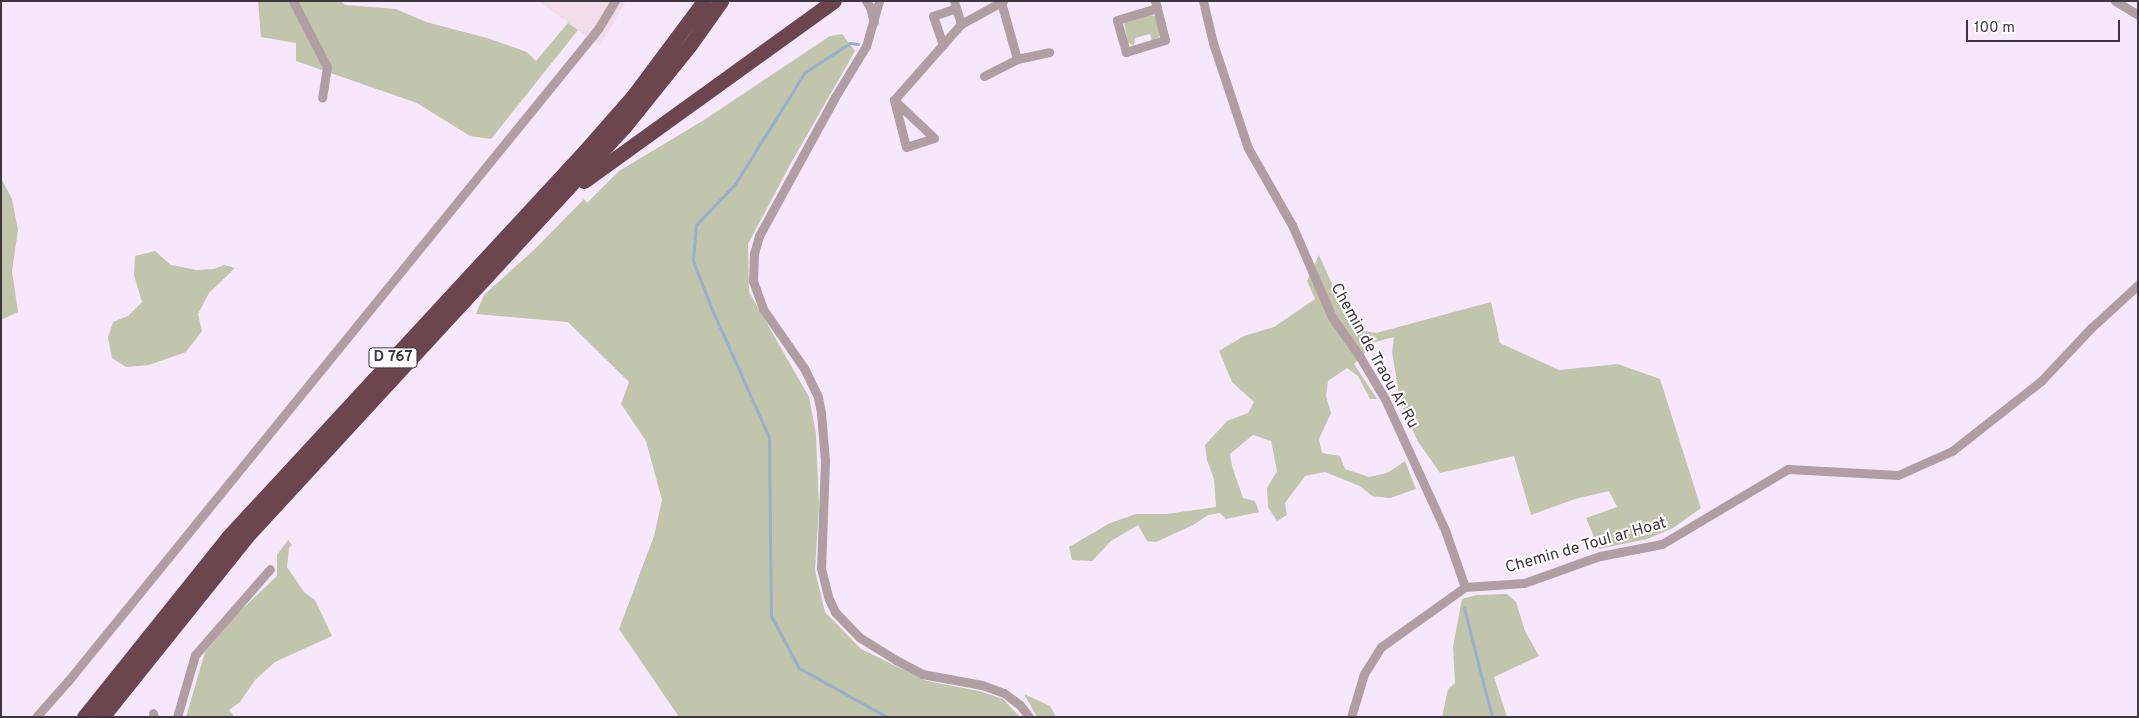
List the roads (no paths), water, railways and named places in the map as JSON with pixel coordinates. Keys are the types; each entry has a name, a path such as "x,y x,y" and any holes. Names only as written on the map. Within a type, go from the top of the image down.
{"highway":[{"name":"D 767","path":"84,717 228,537 591,144 634,95 704,1"},
{"name":"D 767","path":"102,717 246,537 561,198 658,86 721,1"},
{"path":"561,198 834,1"}],"street":[{"path":"293,1 327,67 322,98"},
{"path":"36,717 68,681 598,29 615,1"},
{"path":"866,1 870,6 874,23"},
{"path":"879,1 866,46 835,97 794,176 759,236 754,254 753,281 763,308 804,368 818,397 825,461 821,568 828,599 835,612 859,637 896,660 922,674 982,685 1004,693 1020,705 1029,717"},
{"name":"Chemin de Traou Ar Ru","path":"1203,1 1213,43 1248,148 1292,225 1332,317 1360,357 1384,399 1433,501 1465,587"},
{"path":"2115,1 2138,15"},
{"path":"894,100 961,24 1002,2 1017,59"},
{"path":"943,45 934,16 955,4 961,24"},
{"path":"1156,4 1165,40 1126,52 1117,20 1156,4"},
{"path":"984,76 1017,59 1049,52"},
{"path":"894,100 928,132 934,138 906,147 894,100"},
{"name":"Chemin de Toul ar Hoat","path":"1465,587 1524,583 1600,556 1662,544 1788,469 1898,475 1952,451 2041,381 2091,328 2138,285"},
{"path":"177,717 195,655 270,569"},
{"path":"1351,717 1364,674 1381,647 1465,587"}],"waterway":[{"path":"858,44 850,43 805,72 735,184 696,225 693,261 711,307 769,437 771,616 799,668 887,717"},
{"path":"1464,608 1492,717"}]}
